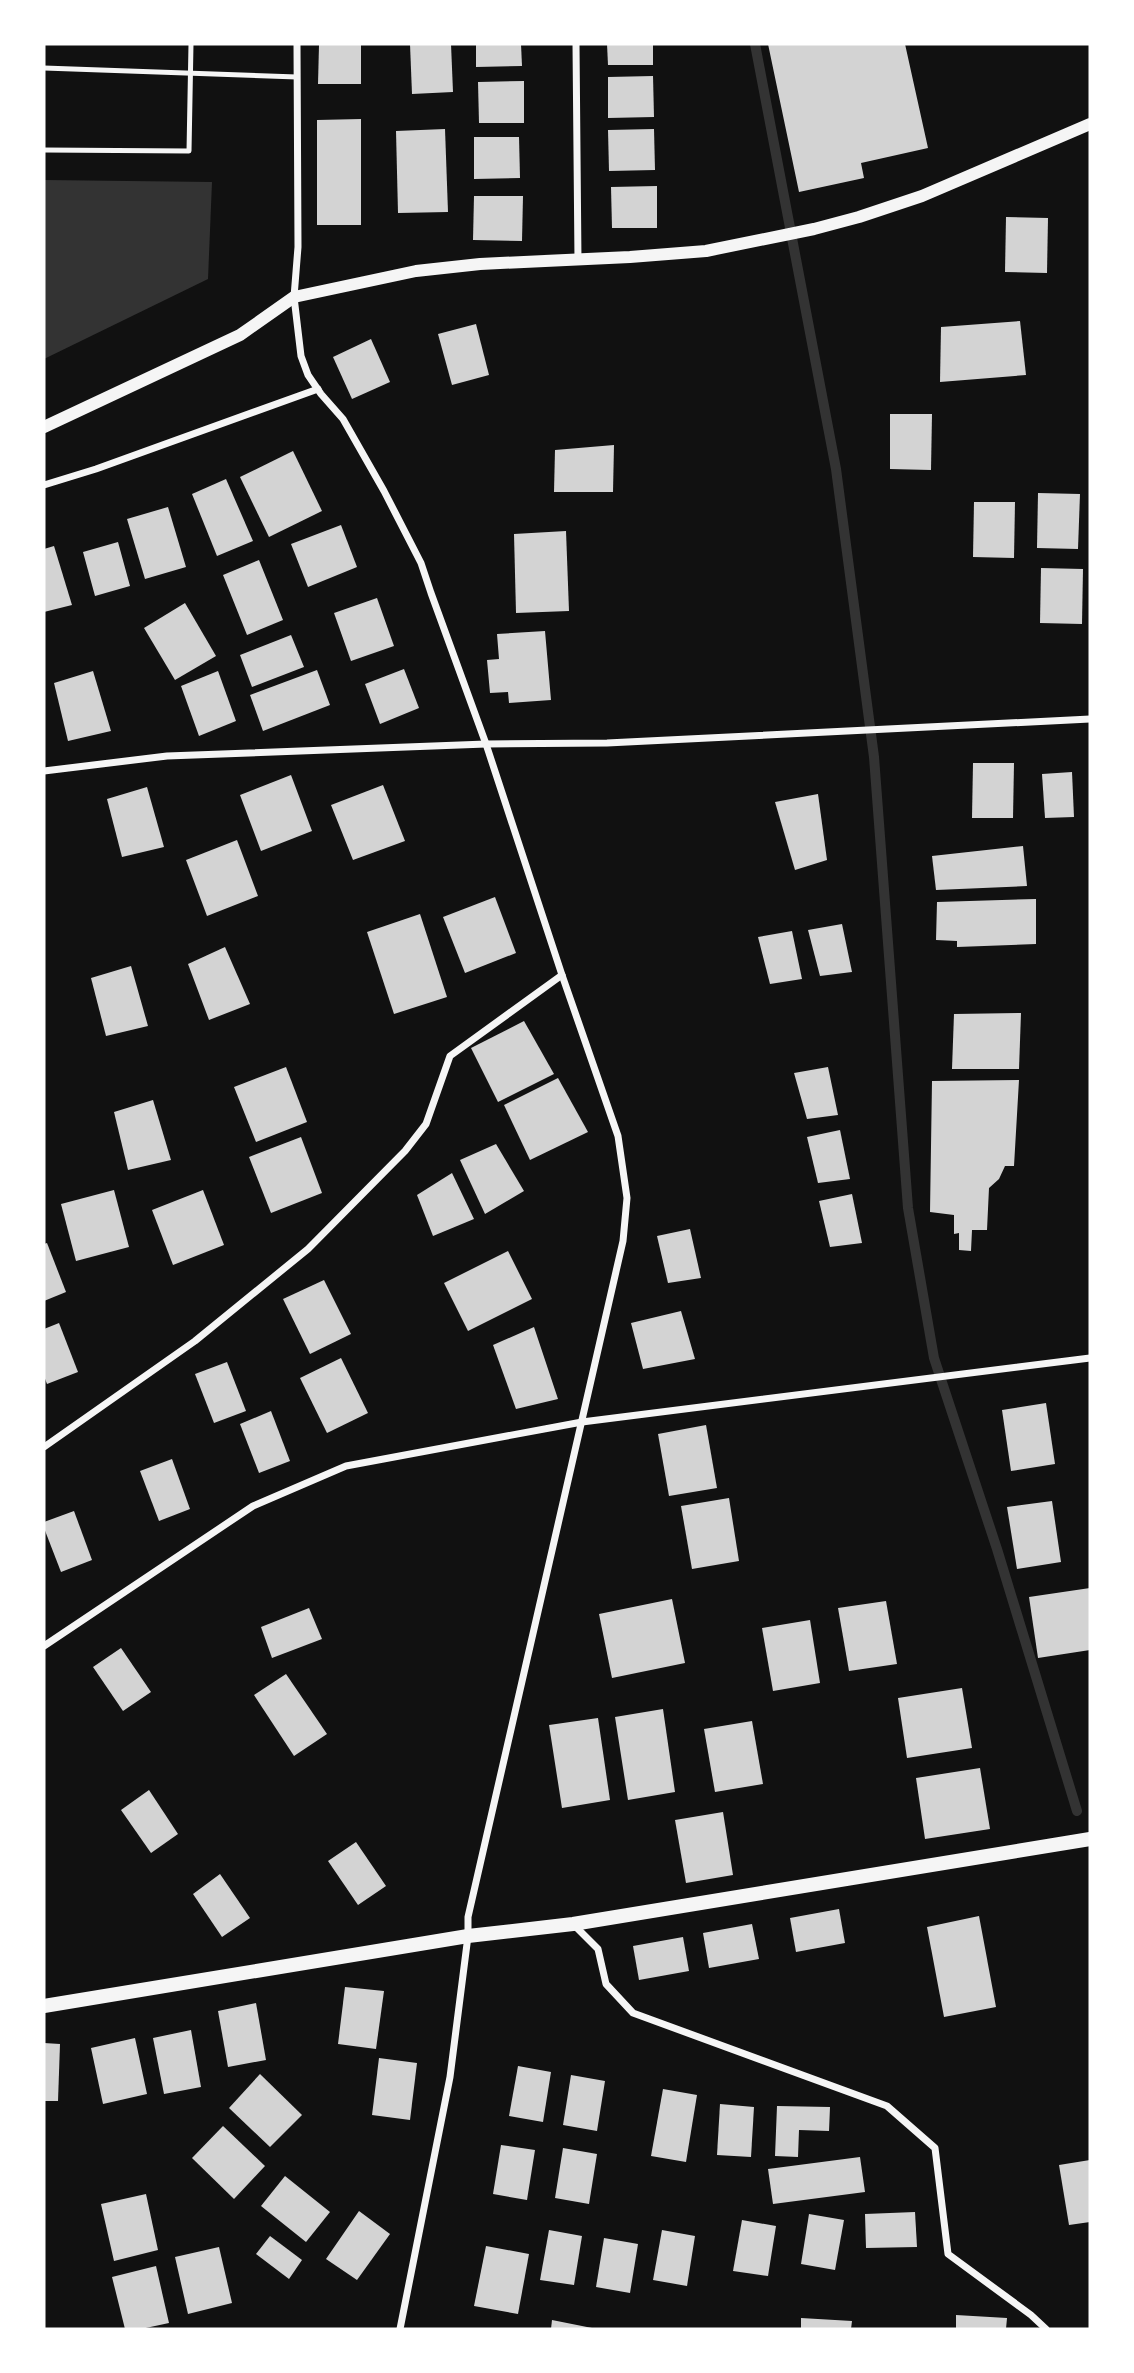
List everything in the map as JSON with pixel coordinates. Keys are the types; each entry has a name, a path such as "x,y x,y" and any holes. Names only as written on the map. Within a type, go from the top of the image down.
{"main road":[{"path":"44,2006 468,1937 572,1924 1090,1839"}],"street":[{"path":"297,44 298,247 294,297 301,356 308,375 343,419 421,563 486,744 618,1136 627,1198 624,1241 468,1917 468,1937 450,2077 400,2329"},
{"path":"576,44 578,260"},
{"path":"44,427 240,335 294,297 416,271 480,264 706,250 814,229 922,196 1090,124"},
{"path":"44,485 96,469 318,388"},
{"path":"44,771 167,756 486,744 607,743 1090,719"},
{"path":"44,1447 195,1341 308,1249 405,1151 426,1124 450,1056 562,975"},
{"path":"44,1646 253,1506 346,1466 582,1422 1090,1358"},
{"path":"572,1924 598,1949 606,1984 633,2013 887,2106 935,2148 948,2254 1046,2329"}],"lane":[{"path":"44,150 189,152 191,44"},
{"path":"44,68 297,77"}],"shaded area":[{"path":"44,180 212,182 208,279 44,359"}],"building":[{"path":"361,44 361,84 318,84 319,45"},
{"path":"410,44 451,44 453,92 412,94"},
{"path":"476,44 521,44 522,66 476,67"},
{"path":"607,44 653,44 653,65 608,65"},
{"path":"768,44 905,44 928,148 861,163 864,178 799,192"},
{"path":"653,76 654,117 608,118 608,77"},
{"path":"524,81 524,123 479,123 478,82"},
{"path":"361,119 361,225 317,225 317,120"},
{"path":"445,129 448,212 398,213 396,131"},
{"path":"654,129 655,170 609,171 608,130"},
{"path":"474,137 519,137 520,178 474,179"},
{"path":"657,186 657,228 612,228 611,187"},
{"path":"474,196 523,196 522,241 473,240"},
{"path":"1006,217 1048,218 1047,273 1005,272"},
{"path":"1020,321 1026,375 940,382 941,327"},
{"path":"476,324 489,375 452,385 438,334"},
{"path":"371,339 390,382 352,399 333,357"},
{"path":"890,414 932,414 931,470 890,469"},
{"path":"614,445 613,492 554,492 555,450"},
{"path":"293,451 322,511 269,537 240,477"},
{"path":"226,479 253,541 217,556 192,494"},
{"path":"1038,493 1080,494 1078,549 1037,548"},
{"path":"974,502 1015,502 1014,558 973,557"},
{"path":"168,507 186,567 145,579 127,519"},
{"path":"341,525 357,567 308,587 291,544"},
{"path":"566,531 569,611 516,613 514,534"},
{"path":"118,542 130,586 95,596 83,552"},
{"path":"54,546 72,605 44,612 44,549"},
{"path":"259,560 283,620 247,635 223,575"},
{"path":"1041,568 1083,569 1082,624 1040,623"},
{"path":"377,598 394,646 351,661 334,613"},
{"path":"185,603 216,656 175,680 144,628"},
{"path":"545,631 551,700 509,703 508,692 490,693 487,660 499,659 497,634"},
{"path":"291,635 304,667 252,687 240,655"},
{"path":"404,669 419,708 380,724 365,684"},
{"path":"317,670 330,705 263,731 250,695"},
{"path":"93,671 111,731 68,741 54,683"},
{"path":"218,671 236,721 199,736 181,686"},
{"path":"973,763 1014,763 1013,818 972,818"},
{"path":"1072,772 1074,817 1045,818 1042,774"},
{"path":"291,775 312,831 261,851 240,795"},
{"path":"383,785 405,841 353,860 331,805"},
{"path":"147,787 164,847 122,857 107,799"},
{"path":"818,794 827,860 795,870 775,802"},
{"path":"237,840 258,896 207,916 186,860"},
{"path":"1023,846 1027,886 936,890 932,856"},
{"path":"495,897 516,953 465,973 443,917"},
{"path":"1036,899 1036,944 957,947 957,941 936,940 937,902"},
{"path":"420,914 447,997 394,1014 367,932"},
{"path":"842,924 852,972 820,976 808,930"},
{"path":"792,931 802,979 770,984 758,937"},
{"path":"225,947 250,1004 209,1020 188,964"},
{"path":"131,966 148,1026 106,1036 91,978"},
{"path":"1021,1013 1019,1069 952,1069 954,1014"},
{"path":"524,1021 554,1074 498,1102 471,1048"},
{"path":"286,1067 307,1122 256,1142 234,1087"},
{"path":"828,1067 838,1115 807,1119 794,1073"},
{"path":"558,1078 588,1132 530,1160 504,1105"},
{"path":"1019,1080 1014,1166 1005,1166 999,1179 989,1188 987,1230 972,1230 971,1251 959,1250 959,1233 954,1234 954,1215 930,1212 932,1081"},
{"path":"153,1100 171,1160 128,1170 114,1112"},
{"path":"840,1130 850,1179 818,1183 807,1137"},
{"path":"301,1137 322,1193 271,1213 249,1157"},
{"path":"496,1144 524,1191 485,1214 460,1160"},
{"path":"452,1173 474,1219 433,1236 417,1195"},
{"path":"114,1190 129,1247 76,1261 61,1204"},
{"path":"203,1190 224,1245 173,1265 152,1210"},
{"path":"852,1194 862,1243 830,1247 819,1201"},
{"path":"690,1229 701,1278 668,1283 657,1236"},
{"path":"47,1243 66,1292 44,1301 44,1244"},
{"path":"508,1251 532,1299 468,1331 444,1283"},
{"path":"324,1280 351,1334 310,1354 283,1299"},
{"path":"681,1311 695,1359 643,1369 631,1323"},
{"path":"59,1323 78,1372 47,1384 44,1376 44,1329"},
{"path":"534,1327 558,1399 516,1409 493,1345"},
{"path":"341,1358 368,1413 327,1433 300,1378"},
{"path":"227,1362 246,1411 214,1423 195,1374"},
{"path":"1046,1403 1055,1464 1011,1471 1002,1410"},
{"path":"271,1411 290,1461 259,1473 240,1424"},
{"path":"706,1425 717,1488 669,1496 658,1434"},
{"path":"172,1459 190,1509 159,1521 140,1471"},
{"path":"729,1498 739,1561 692,1569 681,1506"},
{"path":"1052,1501 1061,1562 1017,1569 1007,1507"},
{"path":"74,1511 92,1560 61,1572 44,1522"},
{"path":"1090,1588 1090,1650 1038,1658 1029,1597"},
{"path":"672,1599 685,1663 612,1678 599,1614"},
{"path":"886,1601 897,1664 849,1671 838,1608"},
{"path":"309,1608 322,1639 272,1658 261,1627"},
{"path":"810,1620 820,1683 773,1691 762,1628"},
{"path":"121,1648 151,1692 123,1711 93,1667"},
{"path":"286,1674 327,1734 294,1756 254,1695"},
{"path":"962,1688 972,1748 907,1758 898,1698"},
{"path":"663,1709 675,1792 628,1800 615,1717"},
{"path":"598,1718 610,1800 562,1808 549,1725"},
{"path":"752,1721 763,1784 715,1792 704,1729"},
{"path":"980,1768 990,1829 925,1839 916,1778"},
{"path":"149,1790 178,1834 151,1853 121,1810"},
{"path":"723,1812 733,1875 686,1883 675,1820"},
{"path":"356,1842 386,1886 358,1905 328,1861"},
{"path":"220,1874 250,1918 222,1937 193,1894"},
{"path":"839,1909 845,1943 796,1952 790,1918"},
{"path":"979,1916 996,2007 944,2017 927,1927"},
{"path":"752,1924 759,1959 709,1968 703,1933"},
{"path":"683,1937 689,1971 639,1980 633,1946"},
{"path":"345,1987 384,1991 376,2049 338,2044"},
{"path":"256,2003 266,2060 228,2067 218,2011"},
{"path":"191,2030 201,2087 164,2094 153,2038"},
{"path":"135,2038 147,2094 103,2104 91,2048"},
{"path":"44,2043 60,2044 58,2101 44,2101"},
{"path":"379,2058 417,2063 410,2120 372,2115"},
{"path":"518,2066 551,2072 543,2122 509,2116"},
{"path":"260,2074 302,2115 270,2147 229,2108"},
{"path":"571,2075 605,2081 597,2131 563,2125"},
{"path":"663,2089 697,2095 686,2162 651,2156"},
{"path":"720,2104 754,2107 751,2157 717,2155"},
{"path":"777,2106 830,2107 829,2131 799,2130 798,2157 775,2156"},
{"path":"223,2126 265,2166 234,2199 192,2158"},
{"path":"501,2145 535,2150 527,2200 493,2194"},
{"path":"563,2148 597,2154 589,2204 555,2198"},
{"path":"860,2157 865,2192 773,2204 768,2169"},
{"path":"1090,2160 1090,2222 1069,2225 1059,2165"},
{"path":"285,2176 330,2212 306,2242 261,2206"},
{"path":"146,2194 158,2250 114,2261 101,2204"},
{"path":"359,2211 390,2234 357,2280 326,2259"},
{"path":"915,2212 917,2247 866,2248 865,2214"},
{"path":"809,2214 844,2220 835,2270 801,2264"},
{"path":"742,2220 776,2226 768,2276 733,2271"},
{"path":"549,2230 582,2236 574,2285 540,2280"},
{"path":"662,2230 695,2236 687,2286 653,2280"},
{"path":"270,2236 302,2260 289,2279 256,2254"},
{"path":"604,2238 638,2244 630,2293 596,2287"},
{"path":"486,2246 529,2254 518,2314 474,2306"},
{"path":"219,2247 232,2303 188,2314 175,2257"},
{"path":"156,2266 169,2323 141,2329 125,2329 112,2277"},
{"path":"956,2315 1007,2318 1006,2329 956,2329"},
{"path":"801,2318 852,2321 851,2329 801,2329"},
{"path":"552,2320 592,2328 592,2329 551,2329"}],"waterway":[{"path":"755,44 836,469 874,757 908,1208 934,1358 997,1549 1077,1811"}]}
